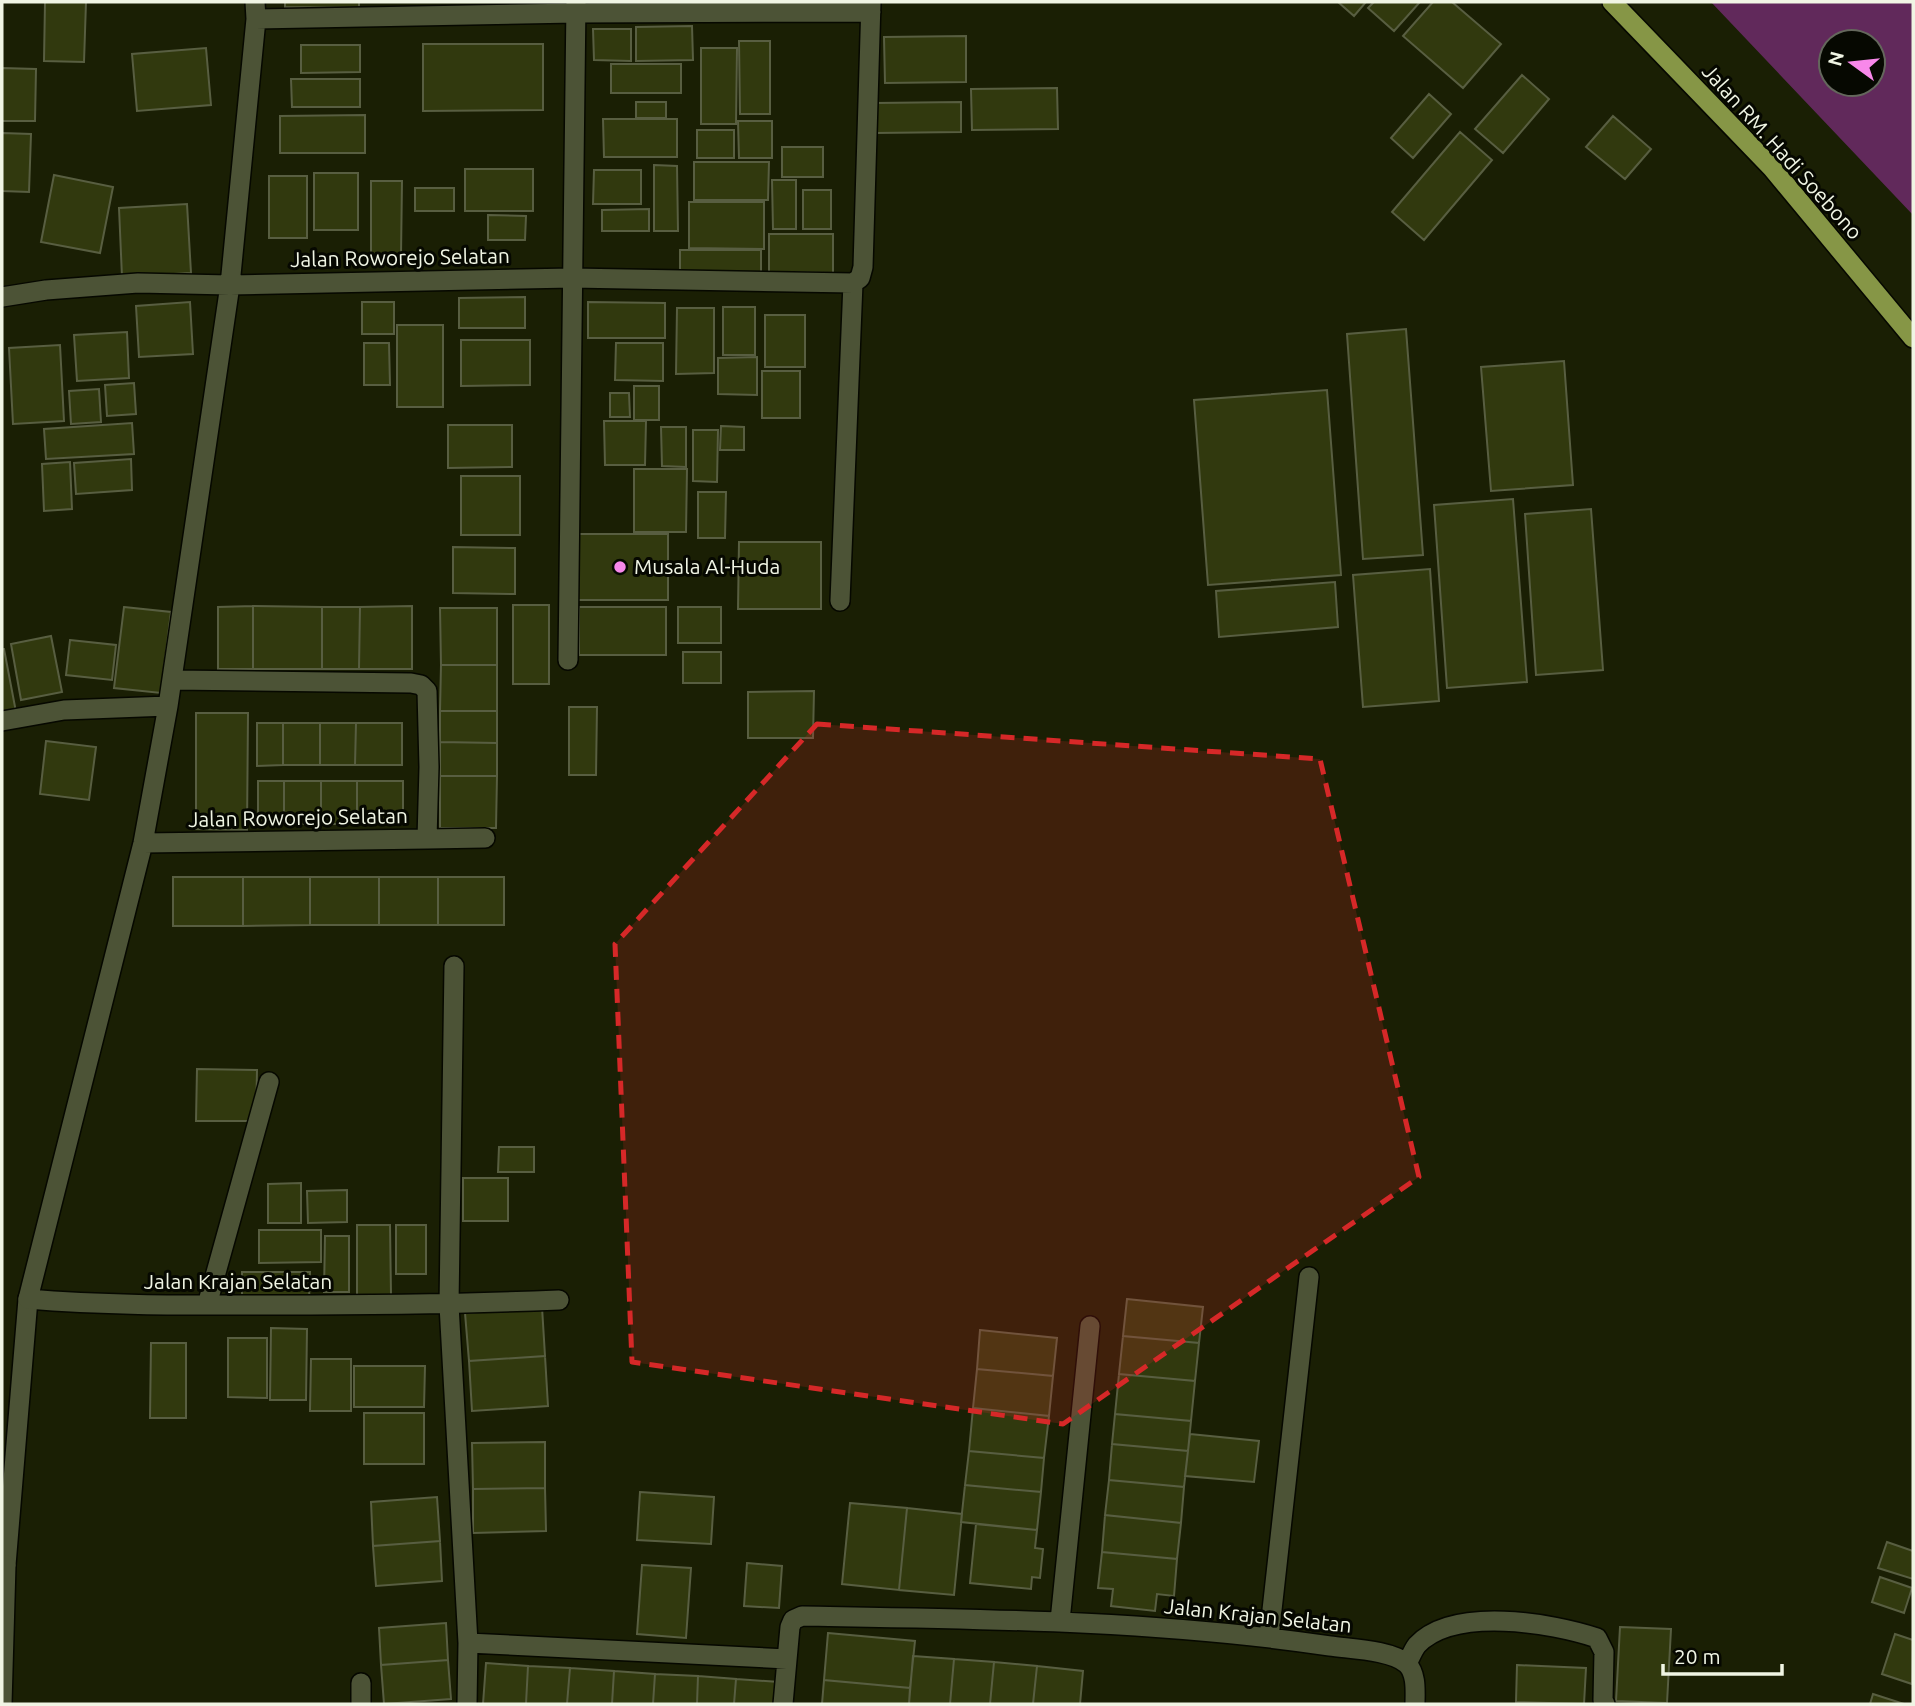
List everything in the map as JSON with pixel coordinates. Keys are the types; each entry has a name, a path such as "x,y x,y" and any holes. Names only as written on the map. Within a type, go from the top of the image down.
{"main road":[{"name":"Jalan RM. Hadi Soebono","path":"1612,2 1772,168 1913,338"}],"street":[{"path":"2,1704 6,1565 28,1299 143,843 168,706 230,285 255,10 871,7 863,267 860,278 853,283 840,601"},
{"path":"568,660 576,8"},
{"name":"Jalan Roworejo Selatan","path":"2,297 46,290 138,283 230,285 572,278 853,283"},
{"name":"Jalan Roworejo Selatan","path":"143,843 427,839 427,691 421,685 172,680"},
{"path":"2,721 64,710 168,706"},
{"path":"427,839 485,838"},
{"path":"454,966 449,1305 468,1643 467,1704"},
{"path":"207,1305 269,1082"},
{"path":"1269,1637 1309,1277"},
{"name":"Jalan Krajan Selatan","path":"28,1299 94,1304 207,1305 449,1305 559,1300"},
{"path":"1060,1621 1090,1326"},
{"name":"Jalan Krajan Selatan","path":"783,1704 790,1627 793,1620 802,1616 1060,1621 1269,1637 1387,1654 1407,1664"},
{"path":"1415,1704 1415,1682 1407,1664 1417,1645 1438,1631 1483,1621 1549,1625 1597,1638 1604,1652 1605,1704"},
{"path":"468,1643 787,1659"},
{"path":"361,1684 361,1704"}],"highlighted area":[{"path":"817,724 1320,759 1419,1177 1063,1424 632,1362 615,944"}],"shaded area":[{"path":"1711,2 1913,2 1913,215"}],"building":[{"path":"45,2 86,2 84,62 44,61"},
{"path":"285,2 359,2 359,8 285,7"},
{"path":"1338,2 1366,2 1354,16"},
{"path":"1374,2 1420,2 1394,31 1368,8"},
{"path":"1433,2 1452,2 1501,44 1463,88 1403,36"},
{"path":"692,26 693,60 636,61 636,27"},
{"path":"593,29 631,29 631,61 594,60"},
{"path":"966,36 966,82 885,83 884,37"},
{"path":"739,41 770,41 770,114 740,114"},
{"path":"423,44 543,44 543,110 423,111"},
{"path":"301,45 360,45 360,72 301,73"},
{"path":"206,48 211,105 137,111 132,54"},
{"path":"701,48 737,48 736,124 701,124"},
{"path":"611,64 681,64 681,93 611,93"},
{"path":"2,68 36,69 35,121 2,121"},
{"path":"1522,75 1549,99 1503,153 1475,129"},
{"path":"291,79 360,79 360,107 292,107"},
{"path":"1057,88 1058,129 972,130 971,89"},
{"path":"1429,94 1451,114 1413,158 1391,138"},
{"path":"636,102 666,102 666,118 636,118"},
{"path":"961,102 961,132 875,133 875,103"},
{"path":"365,115 365,153 280,153 280,116"},
{"path":"1613,116 1651,149 1625,179 1586,147"},
{"path":"603,119 677,119 677,157 604,157"},
{"path":"738,121 772,121 772,158 739,158"},
{"path":"697,130 734,130 734,158 697,158"},
{"path":"1460,132 1492,160 1424,240 1392,212"},
{"path":"2,133 31,134 29,192 2,191"},
{"path":"782,147 823,147 823,177 782,177"},
{"path":"694,162 769,162 768,200 694,200"},
{"path":"654,165 677,166 678,231 654,231"},
{"path":"465,169 533,169 533,211 465,211"},
{"path":"594,170 641,170 641,204 593,204"},
{"path":"314,173 358,173 358,230 314,230"},
{"path":"54,175 113,187 100,253 41,242"},
{"path":"269,176 307,176 307,238 269,238"},
{"path":"772,180 796,180 796,229 773,229"},
{"path":"371,181 402,181 401,255 371,255"},
{"path":"415,188 454,188 454,211 415,211"},
{"path":"803,190 831,190 831,229 803,229"},
{"path":"689,202 764,202 764,249 689,248"},
{"path":"187,204 191,273 122,277 119,208"},
{"path":"649,209 649,231 602,231 602,210"},
{"path":"488,215 526,216 525,240 488,240"},
{"path":"769,234 833,234 833,273 769,272"},
{"path":"680,250 761,250 761,276 680,276"},
{"path":"525,297 525,328 459,328 459,298"},
{"path":"190,302 193,354 139,357 136,306"},
{"path":"362,302 394,302 394,334 362,334"},
{"path":"588,302 665,303 665,338 588,338"},
{"path":"723,307 755,307 755,355 723,355"},
{"path":"677,308 714,308 714,373 676,374"},
{"path":"765,315 805,315 805,367 765,367"},
{"path":"397,325 443,325 443,407 397,407"},
{"path":"1406,329 1423,555 1363,559 1347,334"},
{"path":"127,332 129,378 77,381 74,335"},
{"path":"461,340 530,340 530,385 461,386"},
{"path":"364,343 389,343 390,385 364,385"},
{"path":"616,343 663,343 663,381 615,380"},
{"path":"60,345 64,421 13,424 9,348"},
{"path":"757,357 757,395 718,394 718,358"},
{"path":"1564,361 1573,485 1491,491 1481,367"},
{"path":"762,371 800,371 800,418 762,418"},
{"path":"134,383 136,414 107,416 105,385"},
{"path":"634,386 659,386 659,420 634,420"},
{"path":"99,389 101,422 71,424 69,391"},
{"path":"1327,390 1341,575 1208,585 1194,400"},
{"path":"610,393 629,393 630,417 610,417"},
{"path":"604,421 646,421 645,465 605,465"},
{"path":"132,423 134,454 46,459 44,429"},
{"path":"448,425 512,425 512,467 448,468"},
{"path":"721,426 744,427 744,450 720,450"},
{"path":"661,427 686,427 686,467 662,466"},
{"path":"693,430 718,430 717,482 693,481"},
{"path":"131,459 132,490 76,494 74,463"},
{"path":"70,462 72,509 44,511 42,464"},
{"path":"634,469 687,469 686,532 634,532"},
{"path":"461,476 520,476 520,535 461,535"},
{"path":"698,492 726,492 725,538 698,538"},
{"path":"1513,499 1527,682 1447,688 1434,505"},
{"path":"1591,509 1603,670 1536,675 1525,514"},
{"name":"Musala Al-Huda","path":"573,534 668,534 668,600 573,600"},
{"path":"739,542 821,542 821,609 738,609"},
{"path":"453,547 515,548 515,594 453,593"},
{"path":"1430,569 1439,701 1363,707 1353,575"},
{"path":"1335,582 1338,627 1219,637 1216,591"},
{"path":"513,605 549,605 549,684 513,684"},
{"path":"253,606 322,607 322,669 253,669"},
{"path":"253,606 253,669 218,669 218,607"},
{"path":"412,606 412,669 359,669 360,607"},
{"path":"124,607 171,612 161,693 114,688"},
{"path":"322,607 360,607 359,669 322,669"},
{"path":"579,607 666,607 666,655 579,655"},
{"path":"678,607 721,607 721,643 678,643"},
{"path":"440,608 497,608 497,665 441,665"},
{"path":"51,636 62,692 21,700 11,644"},
{"path":"70,640 116,645 112,680 66,675"},
{"path":"2,649 16,712 2,714"},
{"path":"683,652 721,652 721,683 683,683"},
{"path":"441,665 497,665 497,711 440,711"},
{"path":"814,691 813,738 748,738 748,692"},
{"path":"569,707 597,707 596,775 569,775"},
{"path":"440,711 497,711 497,743 440,742"},
{"path":"196,713 248,713 247,830 196,829"},
{"path":"257,723 283,723 283,765 257,766"},
{"path":"283,723 320,723 320,765 283,765"},
{"path":"320,723 356,723 355,765 320,765"},
{"path":"356,723 402,723 402,765 355,765"},
{"path":"46,741 96,747 89,800 40,794"},
{"path":"440,742 497,743 497,776 440,776"},
{"path":"440,776 497,776 496,828 440,828"},
{"path":"258,781 284,781 284,824 258,824"},
{"path":"284,781 321,781 321,824 284,824"},
{"path":"321,781 357,781 357,824 321,824"},
{"path":"357,781 403,781 403,823 357,824"},
{"path":"173,877 243,877 243,926 173,926"},
{"path":"243,877 310,877 310,925 243,926"},
{"path":"310,877 379,877 379,925 310,925"},
{"path":"379,877 438,877 438,925 379,925"},
{"path":"438,877 504,877 504,925 438,925"},
{"path":"197,1069 257,1070 256,1121 196,1121"},
{"path":"499,1147 534,1147 534,1172 498,1172"},
{"path":"463,1178 508,1178 508,1221 463,1221"},
{"path":"301,1183 301,1223 268,1223 268,1184"},
{"path":"347,1190 347,1222 308,1223 307,1191"},
{"path":"357,1225 390,1225 391,1295 357,1295"},
{"path":"396,1225 426,1225 426,1274 396,1274"},
{"path":"259,1230 321,1230 321,1262 259,1263"},
{"path":"325,1236 349,1236 349,1292 324,1292"},
{"path":"242,1272 310,1272 309,1300 242,1300"},
{"path":"1127,1299 1203,1307 1199,1343 1123,1336"},
{"path":"542,1307 545,1356 469,1361 465,1313"},
{"path":"271,1328 307,1329 306,1400 270,1400"},
{"path":"980,1330 1057,1338 1053,1376 977,1369"},
{"path":"1123,1336 1199,1343 1195,1381 1119,1374"},
{"path":"228,1338 267,1338 267,1398 228,1397"},
{"path":"151,1343 186,1343 186,1418 150,1418"},
{"path":"545,1356 548,1406 472,1411 469,1361"},
{"path":"311,1359 351,1359 351,1411 310,1411"},
{"path":"354,1366 425,1366 424,1407 354,1407"},
{"path":"977,1369 1053,1376 1049,1416 973,1408"},
{"path":"1119,1374 1195,1381 1191,1421 1115,1414"},
{"path":"973,1408 1049,1416 1044,1458 969,1451"},
{"path":"364,1413 424,1413 424,1464 364,1464"},
{"path":"1115,1414 1191,1421 1188,1451 1112,1444"},
{"path":"1190,1434 1259,1441 1254,1482 1185,1476"},
{"path":"545,1442 545,1488 473,1489 472,1443"},
{"path":"1112,1444 1188,1451 1184,1487 1109,1480"},
{"path":"969,1451 1044,1458 1041,1492 965,1485"},
{"path":"1109,1480 1184,1487 1181,1523 1105,1515"},
{"path":"965,1485 1041,1492 1037,1530 961,1522"},
{"path":"545,1488 546,1531 473,1533 473,1489"},
{"path":"640,1492 714,1497 711,1544 637,1540"},
{"path":"437,1497 440,1541 373,1546 371,1502"},
{"path":"850,1503 907,1508 899,1590 842,1584"},
{"path":"907,1508 962,1514 954,1595 899,1590"},
{"path":"1105,1515 1181,1523 1177,1559 1102,1552"},
{"path":"976,1524 1037,1530 1035,1548 1043,1549 1040,1578 1032,1577 1031,1589 970,1583"},
{"path":"440,1541 442,1581 376,1586 373,1546"},
{"path":"1887,1542 1913,1551 1913,1579 1878,1568"},
{"path":"1102,1552 1177,1559 1174,1596 1157,1594 1155,1611 1111,1606 1113,1589 1098,1588"},
{"path":"747,1563 782,1566 779,1608 744,1606"},
{"path":"642,1565 691,1568 686,1638 637,1634"},
{"path":"1880,1577 1912,1588 1904,1613 1872,1602"},
{"path":"446,1623 448,1660 381,1665 379,1628"},
{"path":"1620,1627 1671,1629 1667,1703 1616,1701"},
{"path":"828,1633 915,1641 910,1688 824,1680"},
{"path":"1895,1634 1913,1640 1912,1684 1882,1674"},
{"path":"913,1656 954,1659 950,1704 909,1704"},
{"path":"954,1659 994,1662 990,1704 950,1704"},
{"path":"448,1660 451,1699 384,1704 381,1665"},
{"path":"994,1662 1037,1666 1033,1704 990,1704"},
{"path":"486,1663 528,1666 526,1704 483,1704"},
{"path":"1517,1665 1586,1668 1584,1704 1516,1702"},
{"path":"528,1666 570,1668 567,1704 526,1704"},
{"path":"1037,1666 1083,1671 1080,1704 1033,1704"},
{"path":"570,1668 614,1671 612,1704 567,1704"},
{"path":"614,1671 655,1674 653,1704 612,1704"},
{"path":"655,1674 698,1676 697,1704 653,1704"},
{"path":"698,1676 736,1679 734,1704 697,1704"},
{"path":"736,1679 779,1682 777,1704 734,1704"},
{"path":"824,1680 910,1688 909,1704 822,1704"},
{"path":"1873,1694 1904,1704 1870,1704"}],"place":[{"name":"Musala Al-Huda","path":"620,567"}]}
